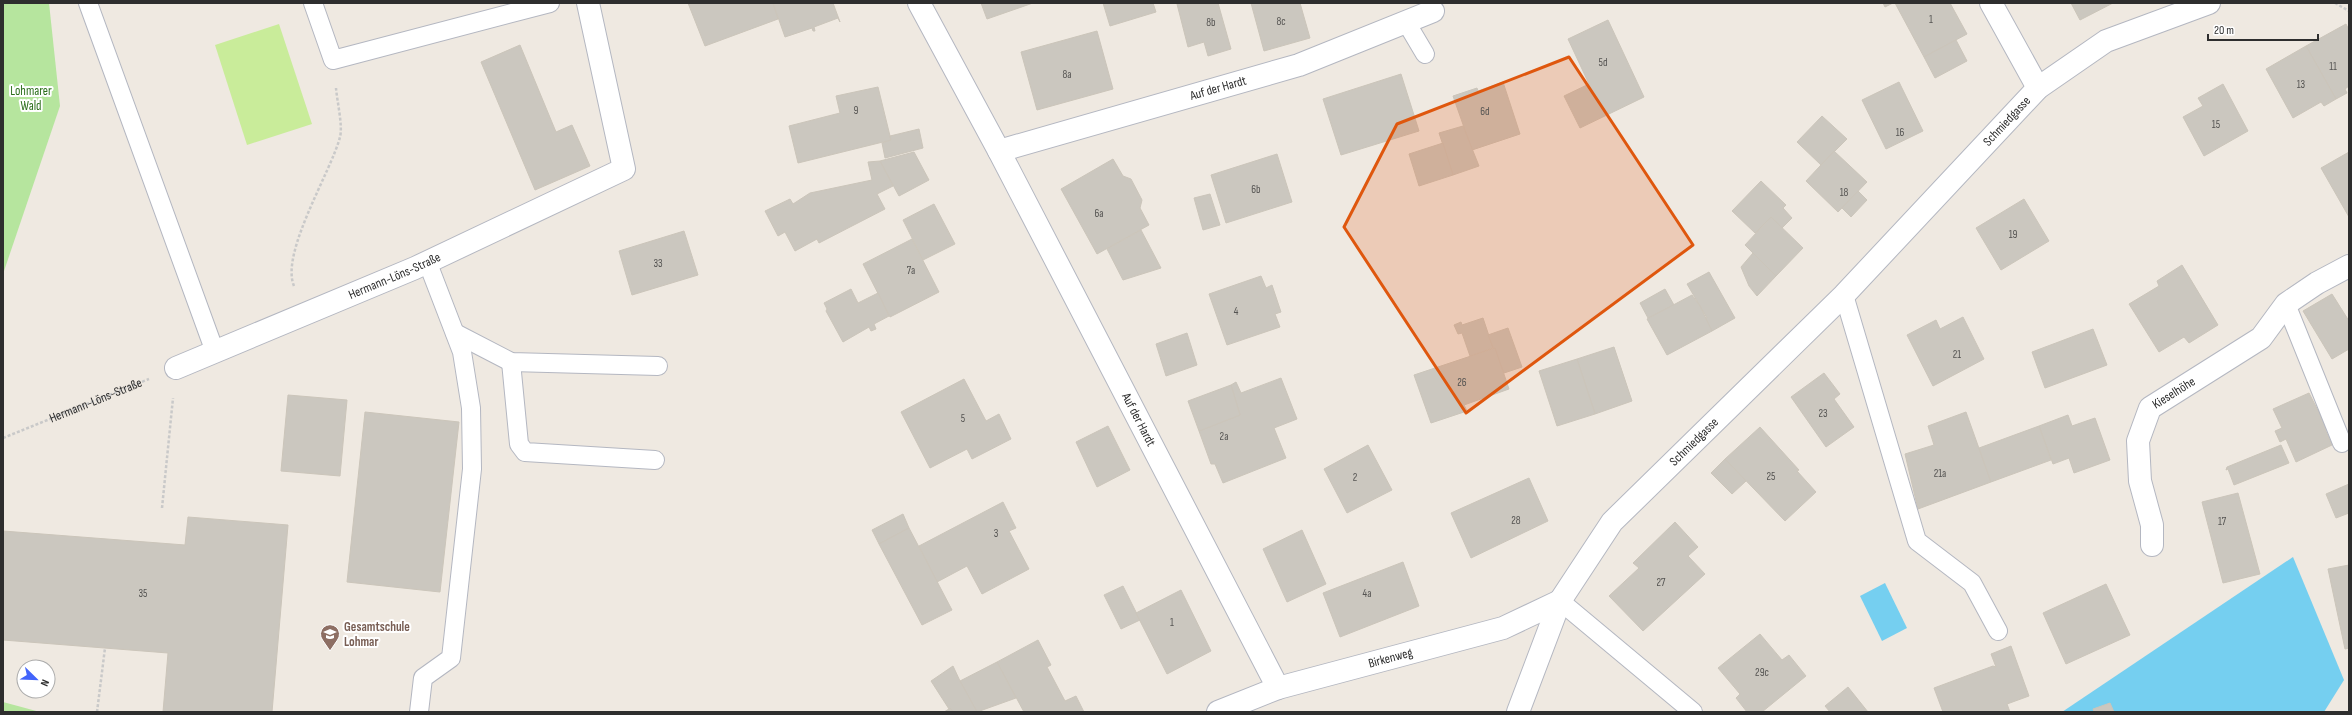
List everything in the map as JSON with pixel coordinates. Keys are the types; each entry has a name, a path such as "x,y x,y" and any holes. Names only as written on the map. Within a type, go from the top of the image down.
{"street":[{"name":"Hermann-Löns-Straße","path":"176,368 427,261 624,169 588,3"},
{"name":"Auf der Hardt","path":"919,3 999,151 1278,688"},
{"path":"1991,3 2038,88"},
{"name":"Schmiedgasse","path":"1518,712 1560,601 1612,522 1844,295 2038,88 2106,41 2209,3"},
{"name":"Auf der Hardt","path":"999,151 1299,65 1433,11"},
{"name":"Kieselhöhe","path":"2152,545 2152,525 2140,481 2138,442 2150,408 2261,338 2286,304 2317,283 2349,266"},
{"name":"Birkenweg","path":"1218,712 1278,688 1503,628 1560,601"}],"lane":[{"path":"88,3 215,352"},
{"path":"314,3 333,60 550,3"},
{"path":"1406,22 1425,54"},
{"path":"419,712 423,678 451,658 472,469 471,408 462,352 456,333 427,261"},
{"path":"1844,295 1917,541 1972,583 1998,631"},
{"path":"2286,304 2342,443"},
{"path":"456,333 511,362 658,366"},
{"path":"511,362 519,444 525,452 655,460"},
{"path":"1560,601 1693,712"}],"path":[{"path":"2335,3 2349,11"},
{"path":"307,313 292,279 293,259 302,231 341,136 333,60"},
{"path":"162,508 176,368"},
{"name":"Hermann-Löns-Straße","path":"3,438 176,368"},
{"path":"97,712 105,648"}],"highlighted area":[{"path":"1569,57 1693,245 1466,413 1344,227 1397,124"}],"green space":[{"name":"Lohmarer Wald","path":"3,3 49,3 60,106 3,274"},
{"path":"279,24 312,124 247,145 215,45"},
{"path":"3,702 40,712 3,712"}],"water":[{"path":"2293,557 2344,680 2324,712 2062,712"},
{"path":"1885,583 1907,628 1882,641 1860,596"}],"building":[{"path":"688,3 773,3 778,19 705,46"},
{"path":"773,3 833,3 840,22 838,18 814,27 815,31 813,31 812,28 785,37"},
{"path":"981,3 1033,3 987,19"},
{"path":"1103,3 1153,3 1156,12 1110,26"},
{"path":"1218,3 1231,49 1208,56 1204,42 1188,47 1177,4"},
{"path":"1251,3 1300,3 1310,38 1264,51"},
{"path":"1883,3 1893,3 1885,7"},
{"path":"1895,3 1950,3 1967,34 1924,57"},
{"path":"2071,3 2113,3 2080,20"},
{"path":"1608,20 1644,97 1580,128 1564,96 1589,84 1568,39"},
{"path":"2346,24 2349,30 2349,86 2345,89 2347,93 2336,99 2306,46"},
{"path":"1097,31 1113,89 1037,110 1021,52"},
{"path":"1956,40 1967,61 1935,78 1924,57"},
{"path":"520,45 556,132 572,125 590,166 535,190 481,62"},
{"path":"2306,46 2336,99 2324,106 2321,102 2293,118 2266,69"},
{"path":"1401,74 1419,131 1341,155 1323,99"},
{"path":"1503,82 1520,134 1472,150 1453,96 1477,88 1478,91"},
{"path":"1899,82 1923,131 1886,149 1862,100"},
{"path":"2223,84 2248,131 2204,156 2183,117 2203,106 2198,98"},
{"path":"878,87 891,140 798,163 789,126 840,113 836,96"},
{"path":"1822,116 1847,139 1821,165 1797,142"},
{"path":"1463,126 1479,166 1453,175 1439,133"},
{"path":"919,129 923,148 885,158 882,143 891,140 890,136"},
{"path":"1443,143 1453,175 1419,186 1409,154"},
{"path":"1834,151 1867,182 1838,212 1806,181"},
{"path":"914,152 929,180 899,196 880,161"},
{"path":"2349,152 2349,217 2321,168"},
{"path":"1277,154 1292,202 1226,223 1211,175"},
{"path":"1113,159 1123,176 1131,179 1142,200 1140,208 1149,225 1097,254 1061,189"},
{"path":"880,161 893,186 877,194 885,209 819,243 817,239 795,251 785,232 778,236 765,211 790,199 793,204 810,193 872,180 868,162"},
{"path":"1761,181 1786,205 1783,208 1792,218 1782,228 1771,217 1755,233 1732,211"},
{"path":"1858,191 1867,200 1851,217 1842,208"},
{"path":"1210,194 1220,225 1203,230 1194,198"},
{"path":"2024,199 2049,241 2001,270 1976,228"},
{"path":"934,204 955,244 923,260 903,220"},
{"path":"1771,217 1803,248 1776,276 1745,245"},
{"path":"1141,230 1161,268 1123,280 1107,249"},
{"path":"684,231 698,275 632,295 619,251"},
{"path":"912,239 939,292 890,317 863,264"},
{"path":"1753,253 1776,276 1757,296 1749,286 1741,267"},
{"path":"2182,265 2218,325 2189,343 2184,337 2159,352 2129,304 2159,286 2157,281"},
{"path":"1709,272 1735,318 1712,331 1705,319 1707,318 1687,284"},
{"path":"1261,276 1266,288 1272,285 1281,312 1275,314 1280,327 1227,345 1209,294"},
{"path":"851,289 858,303 878,293 889,316 874,324 876,329 871,331 869,327 843,342 826,311 827,309 824,303"},
{"path":"1665,289 1674,305 1648,318 1640,303"},
{"path":"2332,294 2349,321 2349,349 2332,359 2303,311"},
{"path":"1692,295 1700,306 1712,331 1667,355 1647,319"},
{"path":"1963,317 1984,359 1933,386 1907,335 1936,320 1940,329"},
{"path":"1483,318 1493,348 1470,356 1462,333 1458,334 1454,325 1461,322 1462,325"},
{"path":"1508,328 1522,367 1504,373 1488,335"},
{"path":"2093,329 2107,365 2045,388 2032,352"},
{"path":"1187,333 1197,365 1166,376 1156,344"},
{"path":"1614,347 1632,401 1595,414 1577,359"},
{"path":"1495,348 1509,389 1464,405 1467,411 1431,423 1414,375"},
{"path":"1577,359 1595,414 1557,426 1539,371"},
{"path":"1824,373 1840,394 1834,399 1854,427 1826,447 1791,397"},
{"path":"1281,378 1297,419 1274,428 1286,458 1223,483 1215,464 1211,464 1199,431 1240,415 1231,385 1236,382 1241,393"},
{"path":"964,379 986,421 999,414 1011,439 972,459 967,449 930,468 901,412"},
{"path":"1231,385 1240,415 1199,431 1188,401"},
{"path":"2309,393 2327,428 2325,429 2332,445 2296,462 2286,439 2280,442 2275,431 2282,428 2273,409"},
{"path":"288,395 347,400 340,476 281,471"},
{"path":"365,412 459,422 440,592 347,582"},
{"path":"1966,412 1991,482 1918,509 1905,454 1934,445 1928,426"},
{"path":"2068,415 2072,426 2095,418 2110,460 2074,473 2069,458 2053,464 2039,426"},
{"path":"1108,426 1130,470 1097,487 1076,442"},
{"path":"2039,426 2051,460 1991,482 1979,448"},
{"path":"1760,427 1799,470 1797,471 1816,492 1785,521 1725,459"},
{"path":"1368,445 1392,490 1347,513 1324,469"},
{"path":"2281,445 2289,463 2234,485 2228,469 2226,470 2227,467"},
{"path":"1725,459 1746,481 1732,494 1711,473"},
{"path":"1529,478 1548,521 1471,558 1451,513"},
{"path":"2349,484 2349,513 2336,518 2326,494"},
{"path":"2238,493 2260,574 2223,583 2202,502"},
{"path":"1003,502 1016,528 1009,531 1029,569 982,594 967,566 937,582 919,546"},
{"path":"903,514 909,528 879,544 872,530"},
{"path":"188,517 288,525 272,712 163,712 168,653 3,640 3,531 185,545"},
{"path":"1675,522 1698,547 1688,556 1705,574 1643,631 1609,596 1639,568 1633,563"},
{"path":"909,528 952,610 922,625 879,544"},
{"path":"1302,530 1326,584 1287,602 1263,549"},
{"path":"1403,562 1419,606 1340,637 1323,593"},
{"path":"2349,565 2349,648 2345,649 2328,569"},
{"path":"2106,584 2130,635 2066,664 2043,613"},
{"path":"1123,586 1140,620 1121,629 1104,595"},
{"path":"1181,590 1211,651 1167,674 1136,613"},
{"path":"1760,634 1782,660 1789,655 1806,676 1762,712 1747,712 1736,698 1740,694 1718,668"},
{"path":"1038,640 1051,665 1047,667 1065,701 1076,696 1084,712 1024,712 997,662"},
{"path":"2011,646 2029,696 2007,704 2010,712 1943,712 1934,688 1993,666 1996,667 1991,654"},
{"path":"997,662 1016,698 977,712 960,681"},
{"path":"953,666 977,712 953,712 950,708 949,709 931,681"},
{"path":"1848,687 1868,712 1830,712 1825,706"},
{"path":"2110,703 2114,712 2094,712 2093,709"},
{"path":"950,708 953,712 944,712 949,709"}],"place":[{"name":"Gesamtschule Lohmar","path":"330,651"}]}
